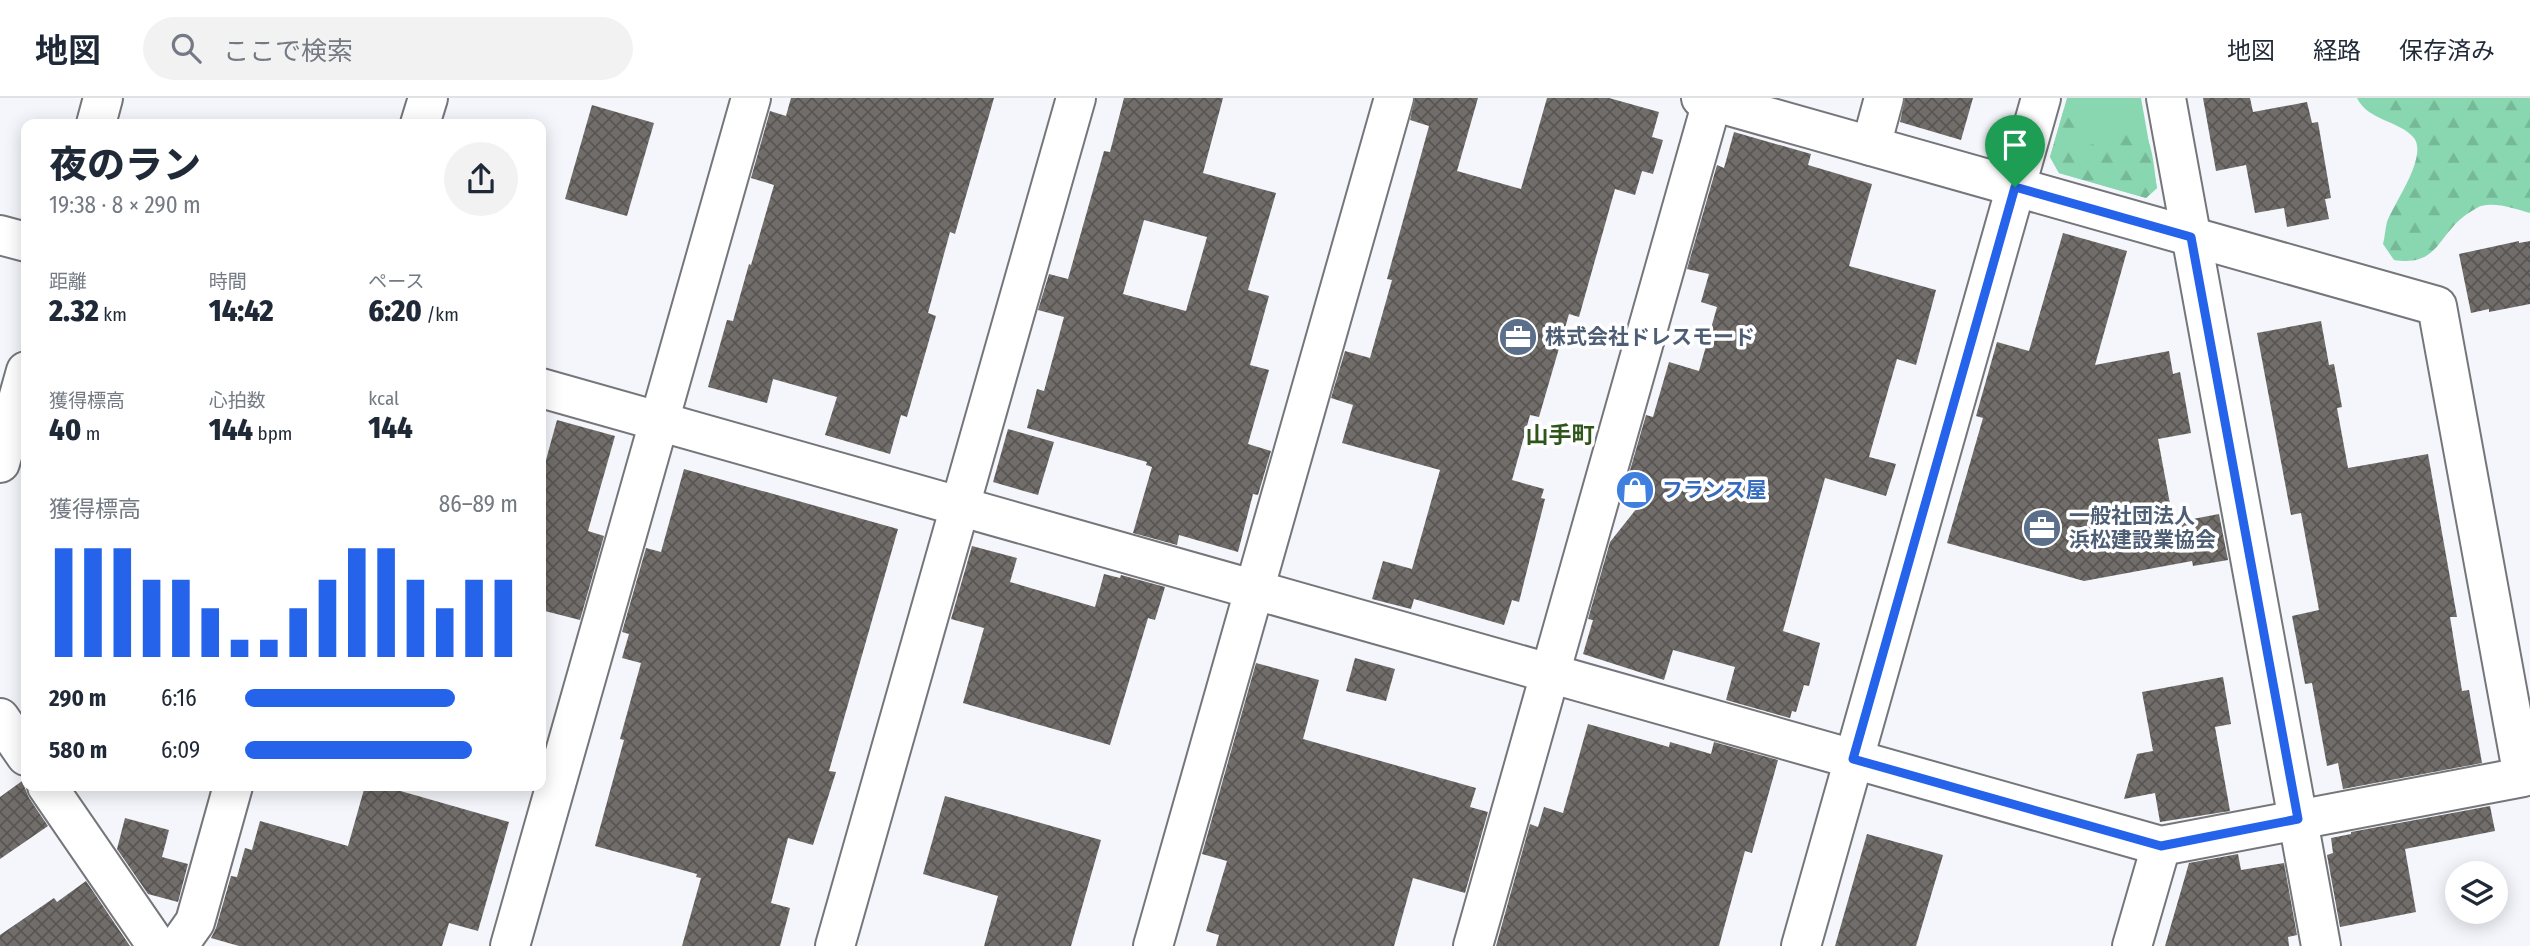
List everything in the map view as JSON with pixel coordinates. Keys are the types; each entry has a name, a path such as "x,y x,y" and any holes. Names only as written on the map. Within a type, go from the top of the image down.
{"street":[{"path":"97,119 103,98"},
{"path":"422,119 428,98"},
{"path":"510,946 751,98"},
{"path":"835,946 1076,98"},
{"path":"1153,946 1394,98"},
{"path":"1871,146 1884,98"},
{"path":"1801,946 2041,98"},
{"path":"2166,98 2321,946"},
{"path":"546,388 659,421 1255,589 1550,673 1853,759 2161,846 2523,777 2437,306 1709,99 1550,673 1473,946"},
{"path":"0,235 21,241"},
{"path":"0,463 21,389"},
{"path":"0,718 21,749"},
{"path":"50,791 158,946"},
{"path":"178,946 195,922 232,791"},
{"path":"2132,946 2161,846"}],"green space":[{"path":"2067,98 2141,98 2157,188 2146,198 2059,173 2050,157"},
{"path":"2357,98 2530,98 2530,213 2500,205 2481,206 2457,222 2429,254 2409,261 2394,260 2383,244 2386,225 2413,168 2417,146 2408,132 2368,111"},
{"path":"2075,101 2080,105 2081,111 2076,141 2081,148 2128,125 2137,127 2144,133 2152,154 2157,188 2146,198 2059,173 2050,157 2064,109 2068,102"}],"building":[{"path":"791,98 994,98 955,234 950,232 928,313 936,316 907,417 901,415 890,454 825,435 837,397 773,379 767,403 708,387 727,320 733,321 774,185 751,178 770,111 786,116"},
{"path":"1124,98 1223,98 1203,173 1276,193 1248,290 1269,296 1250,365 1269,370 1248,444 1271,451 1258,495 1253,494 1238,552 1179,535 1177,545 1133,533 1152,467 1146,465 1147,462 1027,428 1037,389 1044,391 1064,317 1038,310 1049,274 1068,279 1104,151 1110,152","holes":["1144,220 1207,237 1186,311 1123,294"]},
{"path":"1415,98 1478,98 1457,171 1521,189 1547,98 1609,98 1659,112 1652,137 1663,140 1653,174 1642,171 1635,195 1615,189 1579,317 1569,314 1539,417 1530,415 1512,480 1544,489 1541,498 1545,499 1519,602 1512,600 1504,625 1414,599 1411,609 1372,599 1383,561 1412,569 1440,470 1342,443 1353,405 1331,398 1345,351 1370,358 1392,280 1387,279 1429,126 1410,120"},
{"path":"1905,98 1973,98 1961,140 1900,122"},
{"path":"2203,98 2250,98 2253,112 2307,102 2312,123 2318,122 2331,198 2325,199 2329,219 2287,227 2284,208 2255,213 2246,165 2216,171"},
{"path":"592,105 654,123 627,216 565,199"},
{"path":"1734,132 1811,154 1808,165 1872,184 1849,266 1936,290 1916,365 1897,359 1869,457 1896,464 1886,496 1825,478 1783,631 1820,643 1809,686 1804,685 1796,712 1792,711 1790,718 1726,700 1735,667 1673,650 1664,680 1583,654 1593,620 1588,619 1610,542 1641,503 1622,498 1646,415 1653,417 1669,362 1699,371 1717,307 1701,302 1709,274 1687,269 1717,165 1724,168"},
{"path":"2063,233 2127,251 2095,365 2169,351 2173,374 2180,372 2191,433 2158,439 2173,520 2177,522 2219,514 2228,560 2193,566 2192,561 2084,581 1947,543 1983,418 1976,416 1997,342 2029,351"},
{"path":"2530,241 2530,304 2471,313 2459,254"},
{"path":"2321,321 2329,365 2334,364 2342,407 2337,408 2348,468 2428,454 2457,617 2450,617 2462,691 2469,690 2482,763 2343,789 2338,763 2327,766 2312,683 2305,684 2292,616 2319,610 2301,513 2291,515 2257,333"},
{"path":"557,420 615,436 588,531 604,536 580,620 546,611 546,460"},
{"path":"1008,429 1054,442 1038,495 993,482"},
{"path":"684,469 898,529 829,771 836,772 813,845 788,838 771,903 790,908 780,946 682,946 701,878 696,877 697,874 595,846 624,740 620,739 641,663 622,658 629,634 622,632 646,548 661,552"},
{"path":"972,546 1017,558 1010,582 1095,607 1104,574 1120,578 1121,575 1165,587 1155,620 1148,618 1110,745 963,703 984,628 951,619"},
{"path":"1355,658 1395,669 1386,701 1346,691"},
{"path":"1256,663 1319,680 1303,739 1476,788 1470,807 1488,812 1465,893 1413,878 1394,946 1216,946 1219,935 1206,931 1227,861 1202,854"},
{"path":"2223,677 2231,724 2215,727 2230,811 2160,822 2155,793 2124,799 2137,754 2153,751 2142,692"},
{"path":"1588,724 1669,747 1670,742 1711,754 1714,742 1778,760 1752,853 1745,851 1719,946 1496,946 1530,824 1538,827 1544,807 1563,813"},
{"path":"21,782 21,791 26,791 48,826 0,859 0,797"},
{"path":"364,791 400,791 509,822 478,931 449,923 442,946 239,946 211,938 231,876 237,877 245,848 252,850 260,821 348,846"},
{"path":"945,796 1101,840 1071,946 984,946 998,896 923,874"},
{"path":"2490,806 2495,831 2405,849 2416,912 2340,927 2327,855 2333,853 2331,838"},
{"path":"125,818 169,830 162,857 188,864 178,902 148,894 117,849"},
{"path":"1867,834 1943,855 1916,946 1835,946"},
{"path":"2238,854 2241,870 2284,863 2297,935 2288,937 2289,946 2165,946 2189,863"},
{"path":"86,881 130,946 0,946 0,935 54,898 57,902"}],"place":[{"name":"株式会社ドレスモード","path":"1518,337"},
{"name":"フランス屋","path":"1635,490"},
{"name":"一般社団法人 浜松建設業協会","path":"2042,528"}],"district":[{"name":"山手町","path":"1560,435"}],"route":[{"path":"2015,187 2191,237 2298,819 2161,846 1853,759 2015,187"}]}
